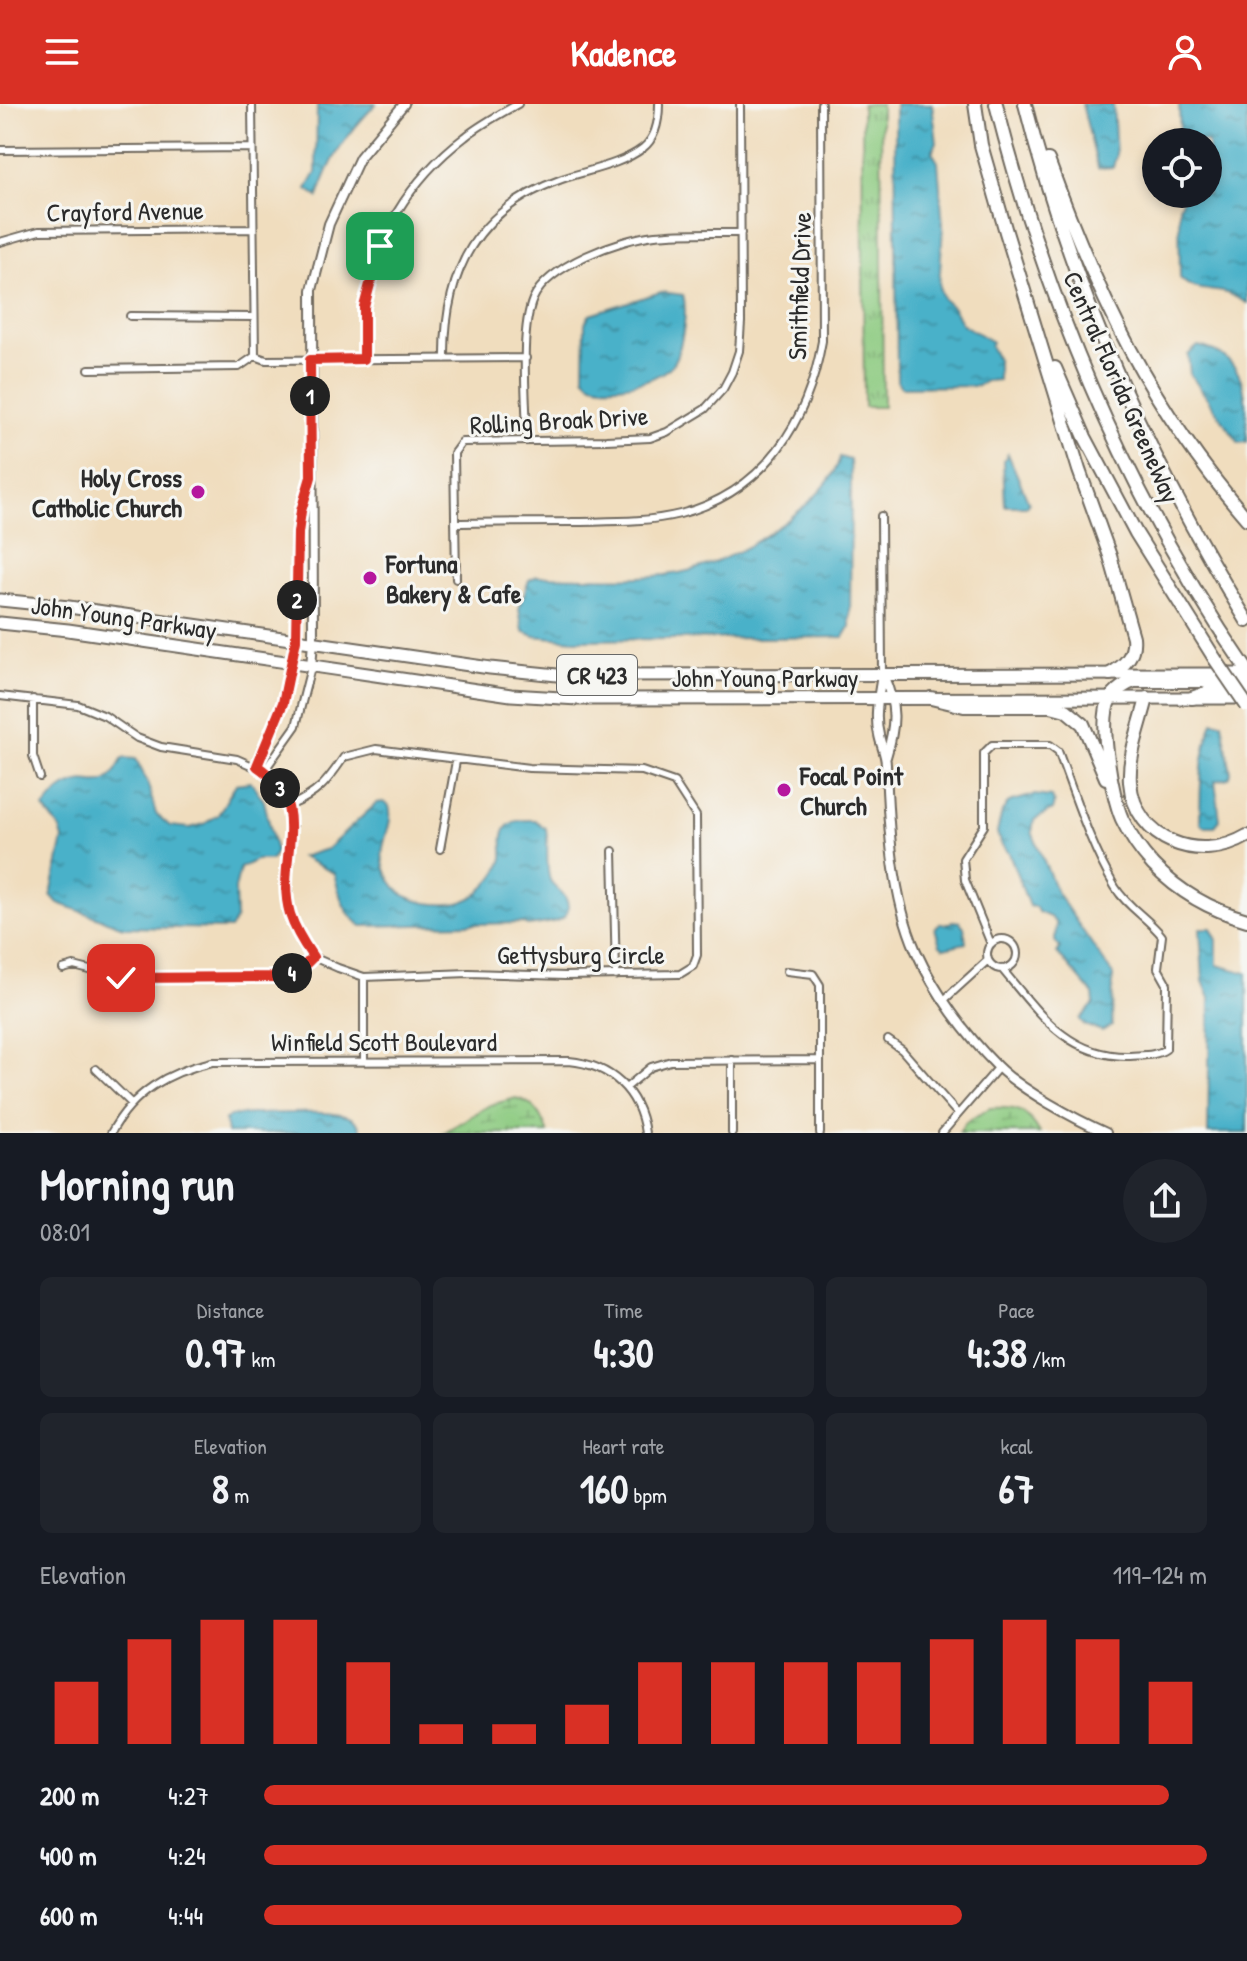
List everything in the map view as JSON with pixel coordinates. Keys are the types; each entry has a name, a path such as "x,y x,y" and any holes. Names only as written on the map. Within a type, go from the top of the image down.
{"highway":[{"path":"975,104 981,145 1133,637 1130,658 1110,674"},
{"name":"Central Florida GreeneWay","path":"996,104 1044,266 1099,405 1166,539 1245,668"},
{"path":"1027,104 1074,232 1110,314 1143,376 1183,438 1247,519"},
{"name":"Central Florida GreeneWay","path":"1027,104 1059,221 1115,370 1185,515 1247,621"},
{"path":"1033,318 1085,437 1129,520 1247,706"},
{"name":"John Young Parkway","path":"0,600 557,675 1110,674 1245,668"},
{"name":"John Young Parkway","path":"0,623 68,630 511,695 578,699 1247,698"},
{"path":"1113,796 1107,718 1111,698 1125,684 1134,681 1247,681"},
{"path":"1192,698 1215,690 1247,690"},
{"path":"931,698 964,706 1051,706 1066,710 1083,724 1130,835 1162,874 1210,907 1247,920"},
{"path":"1147,698 1130,768 1131,790 1143,816 1162,836 1188,848 1213,849 1247,836"}],"street":[{"path":"252,104 255,356"},
{"path":"260,769 288,740 296,726 311,667 312,290 329,224 360,157 404,104"},
{"path":"364,359 364,307 372,272 394,217 427,170 446,152 468,134 518,104"},
{"path":"445,359 445,328 456,276 469,249 489,223 536,188 620,160 644,148 654,134 659,104"},
{"name":"Rolling Broak Drive","path":"455,523 454,453 462,442 650,438 689,421 723,389 739,351 740,104"},
{"name":"Smithfield Drive","path":"455,523 620,521 682,513 716,501 744,483 769,460 789,437 806,403 817,373 822,341 821,104"},
{"path":"0,150 252,148"},
{"name":"Crayford Avenue","path":"0,242 39,231 253,229"},
{"path":"527,440 527,325 533,299 555,273 576,260 655,235 741,233"},
{"path":"130,316 253,317"},
{"path":"255,356 266,360 526,358"},
{"path":"89,369 239,367 255,356"},
{"path":"260,769 283,703 296,640 298,533 311,477"},
{"path":"881,516 882,675 878,733 886,757 888,817 903,907 916,950 944,1000 998,1068 1057,1108 1106,1133"},
{"path":"455,523 456,579"},
{"path":"882,675 893,699 894,732 886,757"},
{"path":"0,696 78,705 105,716 137,738 161,747 237,759 260,769 281,789 289,806 292,827 287,879 289,913 313,957 299,971 279,977 121,978 74,966 63,969"},
{"path":"33,699 33,756 40,777"},
{"path":"272,734 288,740"},
{"path":"991,944 965,880 963,859 984,826 984,753 992,745 1050,745 1058,751 1083,820 1116,888 1162,936 1158,968 1167,984 1166,1049 1159,1054 1117,1056 1099,1054 1075,1043 1033,1008 1002,969 988,960 987,951 991,944 1004,938 1016,947 1015,962 1002,969"},
{"name":"Gettysburg Circle","path":"289,806 309,798 326,783 344,757 376,749 542,769 642,771 674,782 696,816 697,955 693,966 680,974 469,973 364,977 313,957"},
{"path":"440,849 456,761"},
{"path":"613,851 616,976"},
{"path":"944,1000 988,960"},
{"path":"787,971 808,973 818,978 820,1133"},
{"path":"364,977 364,1061"},
{"path":"888,1040 902,1050 957,1113"},
{"path":"732,1060 732,1133"},
{"path":"645,1133 636,1101 627,1087 660,1063 820,1060"},
{"name":"Winfield Scott Boulevard","path":"111,1133 131,1103 159,1081 176,1072 212,1062 569,1061 601,1069 627,1087"},
{"path":"942,1133 998,1068"},
{"path":"96,1069 131,1103"}],"green space":[{"path":"862,104 881,104 883,407 864,407"},
{"path":"516,1098 533,1107 548,1133 443,1133 490,1105"},
{"path":"990,1108 1020,1111 1040,1133 959,1133 966,1122"}],"water":[{"path":"317,104 376,104 341,147 318,197 307,189 316,173"},
{"path":"895,104 932,104 937,142 932,152 938,162 943,226 939,287 943,299 953,308 962,324 992,342 990,346 998,361 998,380 977,386 901,387 897,381"},
{"path":"1082,104 1113,104 1116,156 1113,167 1098,168"},
{"path":"1179,104 1247,104 1247,303 1226,293 1195,287 1180,278 1179,208 1222,208 1222,128 1180,128"},
{"path":"661,292 683,295 684,322 674,362 652,378 631,384 609,386 590,383 584,376 585,323 590,314"},
{"path":"1198,346 1226,358 1241,379 1247,442 1239,443 1190,374 1188,355"},
{"path":"1008,454 1029,503 1026,506 1005,506 1003,461"},
{"path":"840,457 850,460 851,483 850,627 844,637 575,640 534,636 523,631 519,609 529,580 537,576 655,576 692,570 721,560 762,538 806,505 830,479"},
{"path":"1213,722 1222,722 1231,773 1229,778 1215,781 1220,820 1215,826 1203,826 1200,822 1202,771"},
{"path":"123,758 136,759 147,781 156,814 170,826 190,828 204,824 218,815 236,784 251,782 264,801 276,852 271,860 256,860 240,868 235,889 236,919 230,929 123,927 58,903 51,895 63,839 60,829 44,808 67,786 84,781 103,782"},
{"path":"1034,795 1051,797 1054,803 1052,810 1034,820 1032,832 1057,893 1113,975 1112,1026 1102,1031 1084,1025 1080,1019 1094,1004 1093,994 1057,953 1060,948 1055,941 1056,923 1038,912 1036,907 1029,906 1009,853 997,833 1002,812 1009,802"},
{"path":"383,802 389,806 390,821 382,858 390,881 405,896 438,904 464,902 471,898 485,887 500,867 506,828 515,822 535,820 546,829 549,875 566,899 567,914 556,921 527,926 524,923 362,926 346,909 334,873 301,857 327,849 377,803"},
{"path":"954,921 964,927 966,943 944,948 940,945 935,928 941,923 944,925"},
{"path":"1200,928 1211,928 1217,940 1217,965 1247,973 1247,1133 1208,1133 1210,998 1203,981"},
{"path":"342,1115 355,1121 362,1133 227,1133 225,1120 230,1116"}],"place":[{"name":"Holy Cross Catholic Church","path":"198,492"},
{"name":"Fortuna Bakery & Cafe","path":"370,578"},
{"name":"Focal Point Church","path":"784,790"}],"route":[{"path":"121,978 279,977 299,971 313,957 289,913 287,879 292,827 289,806 281,789 257,766 283,703 296,640 298,533 311,477 310,360 364,359 364,307 380,246"}]}
